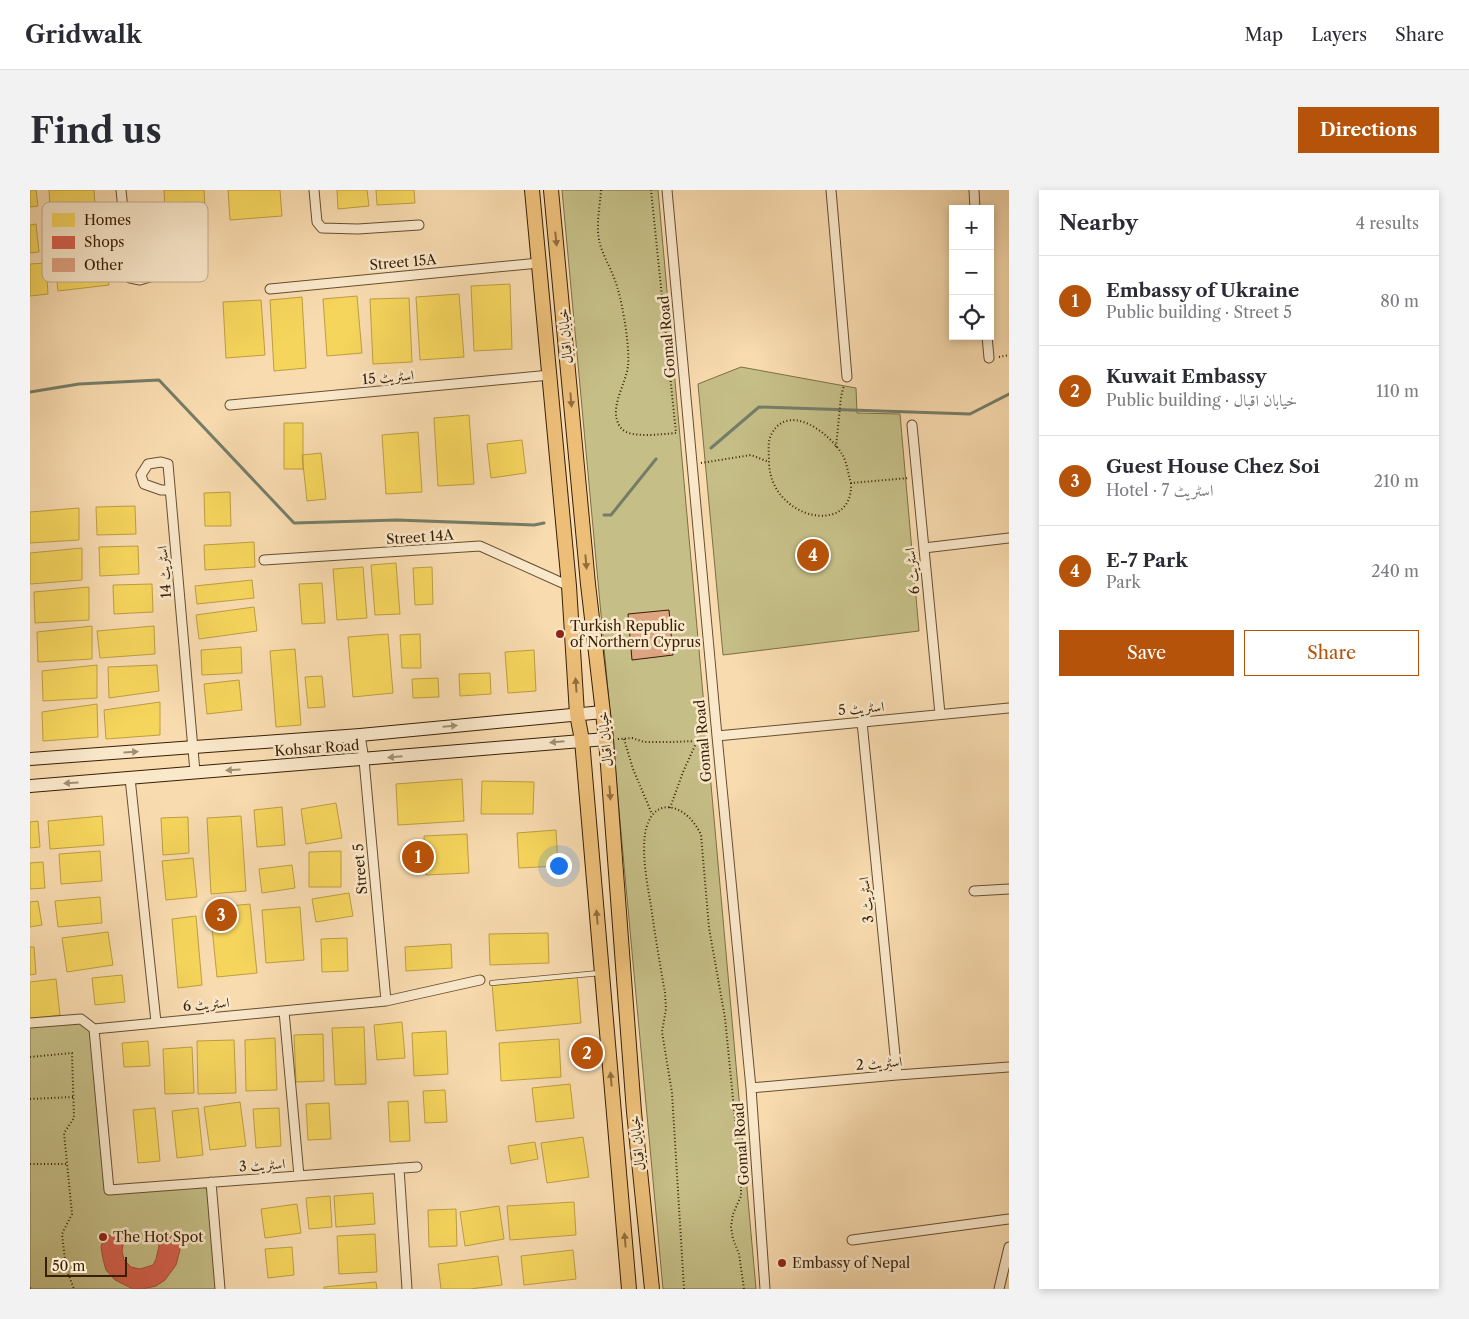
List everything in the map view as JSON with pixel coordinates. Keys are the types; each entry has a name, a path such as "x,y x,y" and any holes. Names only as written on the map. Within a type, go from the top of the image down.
{"main road":[{"name":"خیابان اقبال","path":"532,190 569,586 578,714 582,740 629,1289"},
{"name":"خیابان اقبال","path":"552,190 588,584 606,739 634,1112 652,1289"}],"street":[{"path":"314,190 317,222 322,228 358,229 419,226"},
{"name":"Gomal Road","path":"667,190 751,1088 765,1289"},
{"path":"831,190 847,377"},
{"path":"974,190 975,205"},
{"name":"Street 15A","path":"270,289 539,263"},
{"path":"987,340 989,358"},
{"name":"اسٹریٹ 15","path":"230,406 550,375"},
{"name":"اسٹریٹ 6","path":"912,425 940,714"},
{"name":"اسٹریٹ 14","path":"170,490 151,488 144,484 141,475 148,464 161,462 168,464 193,748"},
{"path":"924,548 1009,538"},
{"name":"Street 14A","path":"264,560 480,546 569,586"},
{"name":"اسٹریٹ 5","path":"717,736 1009,708"},
{"name":"Kohsar Road","path":"30,759 193,748 603,712"},
{"name":"اسٹریٹ 3","path":"862,722 897,1075"},
{"name":"Street 5","path":"360,734 386,1001"},
{"name":"Kohsar Road","path":"30,786 606,739"},
{"path":"193,748 195,772"},
{"path":"130,778 156,1022"},
{"path":"974,891 1009,889"},
{"name":"اسٹریٹ 6","path":"94,1029 386,1001 480,980"},
{"path":"284,1011 299,1176"},
{"path":"30,1023 81,1019 94,1029"},
{"name":"اسٹریٹ 3","path":"94,1029 109,1190 417,1167"},
{"name":"اسٹریٹ 2","path":"751,1088 1009,1067"},
{"path":"398,1168 407,1289"},
{"path":"211,1182 220,1289"},
{"path":"852,1240 1009,1219"},
{"path":"999,1289 1009,1247"}],"lane":[{"path":"492,983 602,973"}],"path":[{"path":"600,190 599,240 619,291 627,346 628,366 618,401 617,422 622,430 630,434 676,433 651,190"},
{"path":"836,447 840,396"},
{"path":"794,420 811,425 836,447 843,456 851,483 849,497 841,510 826,516 811,514 792,507 783,498 771,476 769,439 772,432 777,426 794,420"},
{"path":"692,464 751,455 769,462"},
{"path":"851,483 916,477"},
{"path":"606,739 624,740 632,738 644,742 697,741 717,736"},
{"path":"624,740 633,769 652,814"},
{"path":"670,808 697,741"},
{"path":"684,1289 672,1093 662,1032 666,1009 665,994 648,890 645,835 652,814 659,809 670,808 686,814 696,824 701,835 709,928 725,1018 741,1180 741,1196 733,1214 731,1227 733,1239 740,1254 744,1289"},
{"path":"30,1057 72,1052 74,1118 64,1132 72,1214 62,1234 66,1268 74,1289"},
{"path":"30,1099 73,1097"},
{"path":"30,1164 67,1164"}],"shaded area":[{"path":"562,190 658,190 756,1289 663,1289"},
{"path":"741,367 856,388 857,413 900,414 919,631 723,655 698,384"},
{"path":"81,1019 94,1029 109,1190 211,1182 220,1289 30,1289 30,1023"}],"building: Homes":[{"path":"30,190 36,190 38,206 30,207"},
{"path":"49,190 94,190 95,202 50,202"},
{"path":"164,190 204,190 205,202 165,202"},
{"path":"228,190 280,190 282,216 230,220"},
{"path":"337,190 367,190 369,206 338,209"},
{"path":"376,190 414,190 415,203 377,205"},
{"path":"36,224 39,252 30,253 30,225"},
{"path":"42,263 42,282 47,282 48,294 30,296 30,264"},
{"path":"57,282 109,282 109,285 58,291"},
{"path":"510,284 512,349 474,351 471,286"},
{"path":"459,294 464,357 420,360 416,297"},
{"path":"357,296 362,353 327,356 323,299"},
{"path":"302,297 306,368 274,371 270,300"},
{"path":"409,298 412,362 373,364 370,299"},
{"path":"261,300 265,355 226,358 223,302"},
{"path":"469,415 474,484 438,486 434,418"},
{"path":"284,423 303,423 303,469 284,469"},
{"path":"418,432 422,492 386,494 382,435"},
{"path":"522,440 526,473 491,478 487,444"},
{"path":"321,453 326,499 307,501 302,455"},
{"path":"230,492 231,526 205,526 204,493"},
{"path":"135,506 136,534 97,535 96,507"},
{"path":"79,508 79,540 30,543 30,512"},
{"path":"254,542 255,567 205,570 204,545"},
{"path":"138,546 139,574 100,576 99,547"},
{"path":"82,548 82,580 30,584 30,553"},
{"path":"396,563 400,614 375,615 371,565"},
{"path":"363,567 367,618 337,620 333,569"},
{"path":"432,567 433,604 415,605 413,568"},
{"path":"252,580 254,598 197,604 195,586"},
{"path":"322,583 325,623 302,624 299,584"},
{"path":"152,584 153,612 114,614 113,585"},
{"path":"89,587 89,620 35,623 34,592"},
{"path":"254,607 257,631 199,639 196,615"},
{"path":"92,626 92,659 38,662 37,632"},
{"path":"154,626 155,654 100,658 97,631"},
{"path":"388,634 393,693 353,697 348,637"},
{"path":"420,634 421,668 402,668 400,635"},
{"path":"241,647 242,673 202,675 201,650"},
{"path":"295,649 301,725 276,727 270,651"},
{"path":"534,650 536,691 508,693 505,652"},
{"path":"97,665 97,698 43,701 42,671"},
{"path":"157,665 159,691 109,698 108,667"},
{"path":"490,673 491,694 460,696 459,674"},
{"path":"322,676 325,707 308,708 305,677"},
{"path":"438,678 439,697 413,698 412,679"},
{"path":"239,680 242,710 207,714 204,684"},
{"path":"160,702 160,735 106,739 104,710"},
{"path":"97,704 98,737 43,741 42,712"},
{"path":"462,779 464,821 398,825 396,784"},
{"path":"482,781 534,782 533,814 481,814"},
{"path":"336,803 342,838 306,844 301,809"},
{"path":"282,807 285,845 257,847 254,810"},
{"path":"102,816 104,845 50,849 48,821"},
{"path":"241,816 246,891 211,894 207,818"},
{"path":"188,817 189,853 163,855 161,818"},
{"path":"38,821 40,847 30,848 30,822"},
{"path":"556,830 558,866 519,868 517,833"},
{"path":"467,834 469,873 426,875 424,836"},
{"path":"100,851 102,881 61,884 59,854"},
{"path":"341,851 341,887 309,887 309,852"},
{"path":"193,858 197,897 166,900 162,861"},
{"path":"43,862 45,888 30,889 30,863"},
{"path":"292,865 295,888 262,893 259,869"},
{"path":"349,893 353,916 316,922 312,899"},
{"path":"100,897 102,923 58,927 55,901"},
{"path":"38,901 42,925 30,927 30,902"},
{"path":"250,904 257,973 217,977 210,908"},
{"path":"300,907 304,960 266,963 262,910"},
{"path":"196,916 202,985 178,988 172,919"},
{"path":"108,932 113,965 67,972 62,938"},
{"path":"548,933 549,963 490,965 489,934"},
{"path":"347,938 348,971 322,972 321,939"},
{"path":"451,944 452,968 406,971 405,947"},
{"path":"30,947 34,947 36,974 30,975"},
{"path":"122,975 125,1002 95,1005 92,978"},
{"path":"577,975 581,1023 496,1031 492,983"},
{"path":"56,979 60,1015 30,1019 30,982"},
{"path":"402,1022 405,1058 377,1060 374,1025"},
{"path":"364,1027 366,1084 335,1085 332,1028"},
{"path":"446,1031 448,1074 414,1076 412,1033"},
{"path":"323,1034 324,1081 296,1082 294,1035"},
{"path":"275,1038 277,1090 246,1091 245,1040"},
{"path":"559,1039 561,1077 501,1081 499,1043"},
{"path":"234,1040 236,1093 198,1094 197,1041"},
{"path":"148,1041 150,1066 124,1067 122,1043"},
{"path":"192,1047 194,1093 165,1094 163,1049"},
{"path":"570,1084 574,1118 536,1122 532,1088"},
{"path":"445,1090 447,1122 425,1123 423,1091"},
{"path":"408,1101 410,1141 390,1142 388,1102"},
{"path":"240,1102 246,1146 210,1150 204,1107"},
{"path":"329,1103 331,1139 308,1140 306,1104"},
{"path":"155,1108 160,1161 138,1163 133,1110"},
{"path":"198,1108 203,1155 177,1158 172,1111"},
{"path":"279,1108 281,1146 256,1148 253,1109"},
{"path":"583,1137 589,1177 547,1183 541,1143"},
{"path":"535,1142 538,1159 511,1164 508,1146"},
{"path":"373,1193 375,1224 336,1227 334,1196"},
{"path":"330,1196 332,1227 309,1229 306,1198"},
{"path":"574,1202 576,1235 510,1240 507,1206"},
{"path":"297,1204 301,1233 265,1238 261,1209"},
{"path":"499,1206 504,1239 465,1246 460,1212"},
{"path":"456,1209 457,1246 429,1247 428,1210"},
{"path":"375,1234 377,1272 339,1274 337,1236"},
{"path":"292,1247 294,1275 268,1278 265,1249"},
{"path":"573,1250 576,1279 524,1285 521,1256"},
{"path":"498,1256 502,1285 470,1289 441,1289 438,1264"},
{"path":"376,1282 377,1289 324,1289 324,1287"}],"building: Shops":[{"path":"178,1233 180,1250 176,1265 165,1280 156,1286 133,1289 115,1280 106,1270 101,1247 105,1234 124,1239 122,1251 124,1260 131,1267 140,1269 153,1265 159,1246 158,1240"}],"building: Other":[{"path":"669,610 673,655 632,660 628,614"}],"waterway":[{"path":"30,392 79,384 159,380 294,523 397,520 534,525 544,523"},
{"path":"711,448 759,407 970,414 1009,394"},
{"path":"604,515 611,515 656,459"}],"place":[{"name":"E-7 Park","path":"813,555"},
{"name":"Turkish Republic of Northern Cyprus","path":"560,634"},
{"name":"Embassy of Ukraine","path":"418,857"},
{"name":"Guest House Chez Soi","path":"221,915"},
{"name":"Kuwait Embassy","path":"587,1053"},
{"name":"The Hot Spot","path":"103,1237"},
{"name":"Embassy of Nepal","path":"782,1263"}]}
